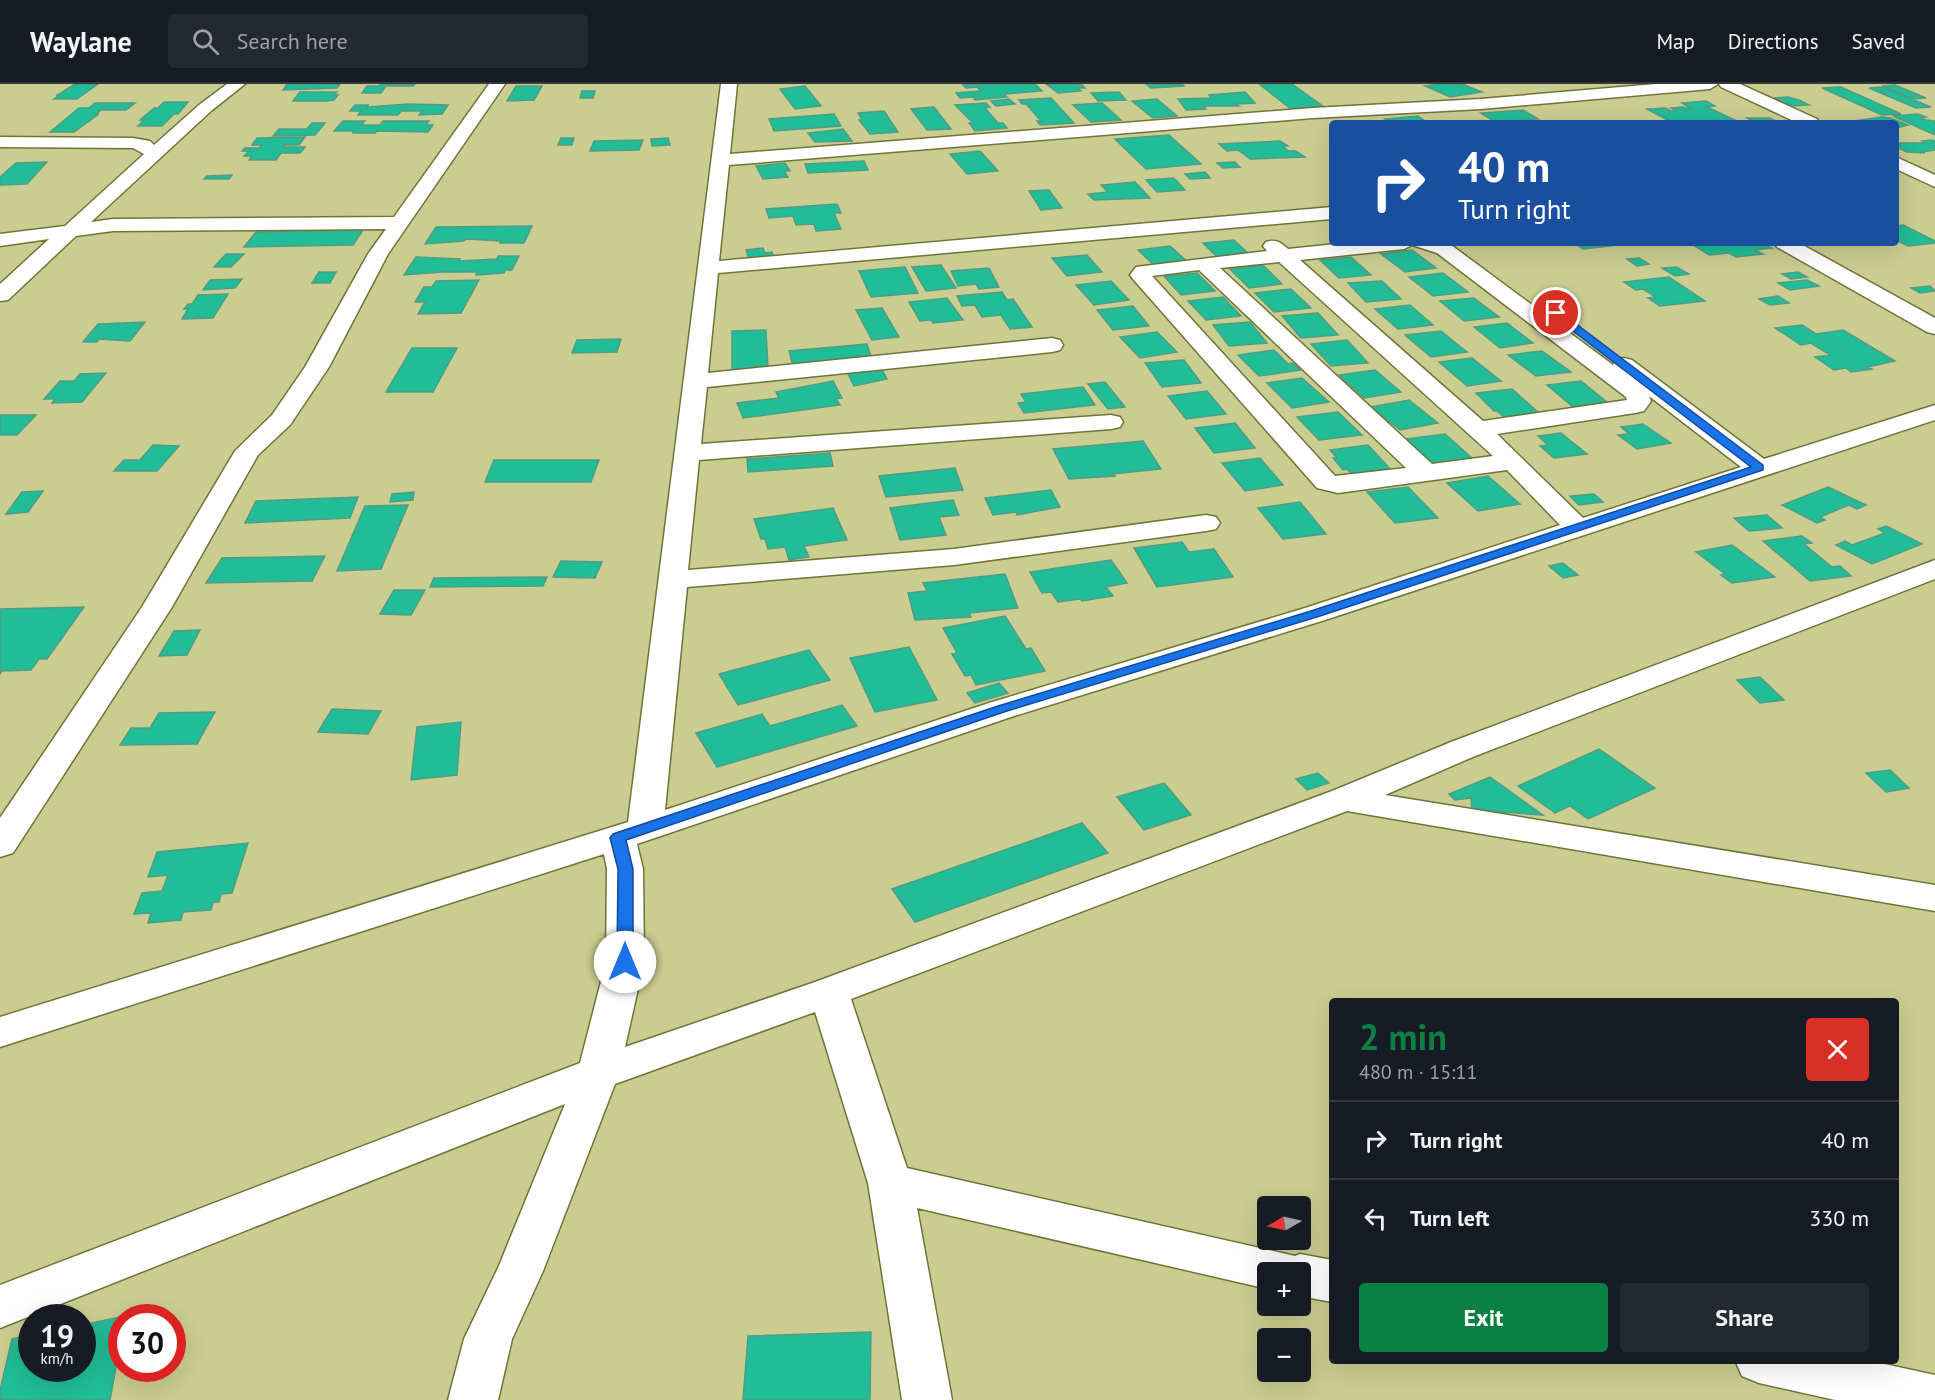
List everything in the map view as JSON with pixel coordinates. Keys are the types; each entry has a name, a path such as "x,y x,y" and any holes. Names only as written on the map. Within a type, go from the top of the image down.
{"street":[{"path":"0,295 205,108 237,84"},
{"path":"0,845 157,607 248,451 281,420 316,367 378,254 497,84"},
{"path":"473,1400 488,1339 520,1271 598,1073 625,962 626,869 673,580 729,84"},
{"path":"1618,84 1634,91"},
{"path":"720,160 1313,113 1481,104 1710,84"},
{"path":"1727,84 1805,120"},
{"path":"0,142 133,142 144,145 154,154"},
{"path":"1899,161 1925,157"},
{"path":"1899,163 1935,182"},
{"path":"708,268 981,246 1107,232 1329,213"},
{"path":"87,217 113,225"},
{"path":"1244,220 1513,461 1578,528"},
{"path":"0,240 69,233 113,225 399,223"},
{"path":"1374,246 1143,271 1140,275 1322,478 1332,485 1513,461"},
{"path":"1432,246 1444,249 1636,394 1639,401 1635,406 1478,429"},
{"path":"1467,246 1759,468"},
{"path":"1789,246 1935,327"},
{"path":"1204,264 1426,473"},
{"path":"696,381 1052,345"},
{"path":"0,1032 631,833 1002,709 1315,614 1935,412"},
{"path":"687,453 1111,422"},
{"path":"673,580 954,557 1206,523"},
{"path":"0,1307 598,1073 829,992 1344,799 1463,749 1935,569"},
{"path":"1344,799 1935,898"},
{"path":"829,992 890,1183 927,1400"},
{"path":"890,1183 1257,1266"},
{"path":"1311,1277 1329,1280"},
{"path":"1777,1364 1935,1399"}],"building":[{"path":"75,84 98,84 77,99 54,99 59,95 56,96"},
{"path":"287,84 340,84 337,88 283,90"},
{"path":"415,84 413,86 386,86 381,93 362,93 367,86"},
{"path":"962,84 1035,84 1042,91 1004,94 1007,97 975,100 973,97 960,98 956,93 981,91 977,87 966,88"},
{"path":"1046,84 1081,84 1085,88 1078,88 1081,91 1058,93"},
{"path":"1146,84 1182,84 1184,86 1151,88"},
{"path":"1259,84 1292,84 1324,107 1291,109"},
{"path":"1462,84 1482,92 1450,97 1425,86"},
{"path":"1895,85 1926,98 1912,99 1882,86"},
{"path":"516,86 542,86 534,100 507,101"},
{"path":"805,86 821,106 795,109 780,89"},
{"path":"1841,87 1901,114 1882,115 1822,88"},
{"path":"1882,87 1931,107 1916,108 1869,88"},
{"path":"582,91 595,91 593,98 580,98"},
{"path":"300,92 337,92 333,96 338,95 334,100 293,101"},
{"path":"1119,92 1126,100 1098,101 1091,93"},
{"path":"1245,92 1255,103 1236,104 1239,106 1204,106 1206,109 1186,110 1178,99 1211,98 1209,95"},
{"path":"1788,97 1809,105 1792,106 1774,98"},
{"path":"1051,98 1074,123 1040,125 1037,121 1041,121 1026,104 1022,104 1019,100"},
{"path":"1009,99 1015,104 996,106 991,101"},
{"path":"1157,99 1177,116 1153,118 1132,101"},
{"path":"1706,101 1715,106 1707,107 1735,120 1667,120 1647,109 1665,108 1676,111 1671,108 1683,107 1694,110 1682,103"},
{"path":"164,102 188,102 178,114 174,114 162,126 138,126 144,120 140,120"},
{"path":"95,103 135,103 126,110 101,110 95,115 99,114 74,132 50,132 79,108 89,108"},
{"path":"986,103 990,107 985,108 998,123 1003,123 1007,128 975,131 969,123 973,123 955,105"},
{"path":"1102,103 1121,120 1091,122 1073,105"},
{"path":"408,104 448,105 442,114 419,115 422,111 401,111 398,115 358,115 361,111 350,111 355,105 368,105 367,107"},
{"path":"934,107 951,129 927,130 911,109"},
{"path":"1523,110 1538,119 1492,120 1481,113"},
{"path":"884,111 898,132 870,134 859,120 862,120 858,113"},
{"path":"834,114 841,126 774,131 769,119"},
{"path":"1918,114 1926,117 1920,118 1935,121 1935,135 1893,116"},
{"path":"1418,116 1424,120 1386,120 1385,119"},
{"path":"1881,117 1896,120 1861,120"},
{"path":"1747,118 1774,120 1751,120"},
{"path":"343,121 365,121 361,125 380,125 383,121 429,121 426,125 433,125 428,132 334,131"},
{"path":"1899,121 1908,125 1899,127"},
{"path":"312,123 325,123 315,135 273,136 279,129 307,129"},
{"path":"843,129 852,141 815,142 808,133"},
{"path":"1169,135 1201,164 1146,169 1115,139"},
{"path":"305,137 299,145 283,147 305,147 300,153 281,153 276,160 249,160 252,156 244,156 249,151 242,151 245,148 259,148 262,145 252,145 257,138"},
{"path":"561,138 574,138 572,145 558,145"},
{"path":"668,138 670,145 652,146 651,139"},
{"path":"643,140 639,150 590,151 594,141"},
{"path":"1280,141 1288,146 1283,147 1289,151 1296,151 1305,157 1250,159 1238,150 1227,151 1219,144"},
{"path":"1922,141 1935,141 1935,150 1922,152 1925,153 1907,152 1899,148 1901,145 1899,143 1925,143"},
{"path":"980,151 998,171 967,174 950,154"},
{"path":"864,161 868,170 808,173 805,164"},
{"path":"47,162 27,184 0,185 0,177 16,163"},
{"path":"1235,162 1240,167 1223,168 1217,163"},
{"path":"785,163 790,171 784,171 788,177 763,179 756,166"},
{"path":"1205,172 1210,178 1190,179 1185,174"},
{"path":"232,175 229,179 204,179 207,176"},
{"path":"1174,178 1185,190 1157,192 1146,180"},
{"path":"1135,182 1150,198 1094,200 1088,194 1108,192 1101,185"},
{"path":"1049,190 1062,208 1041,210 1029,191"},
{"path":"837,204 841,213 834,213 841,229 816,231 814,224 796,225 793,216 769,218 766,209"},
{"path":"1903,225 1935,243 1908,246 1899,242 1899,226"},
{"path":"532,226 524,243 466,239 425,244 436,227"},
{"path":"363,230 353,245 244,247 256,232"},
{"path":"1234,240 1252,257 1220,260 1203,243"},
{"path":"1170,246 1189,263 1156,267 1138,250"},
{"path":"1578,246 1610,246 1583,249"},
{"path":"1695,246 1768,246 1772,248 1755,250 1763,254 1736,257 1729,253 1709,255"},
{"path":"763,248 765,253 772,252 775,260 750,262 746,250"},
{"path":"1412,250 1436,268 1405,272 1381,254"},
{"path":"226,254 244,254 231,267 214,267"},
{"path":"1087,255 1102,272 1067,276 1052,258"},
{"path":"498,256 519,256 512,270 505,270 504,273 476,275 477,272 443,272 404,275 416,257 460,259 459,261 497,259"},
{"path":"1351,257 1371,275 1339,278 1320,260"},
{"path":"1639,258 1649,264 1637,266 1627,259"},
{"path":"941,265 956,288 926,291 912,267"},
{"path":"1263,265 1282,284 1249,288 1230,269"},
{"path":"905,267 918,293 871,297 859,271"},
{"path":"1676,267 1689,274 1675,276 1662,268"},
{"path":"989,268 999,287 979,289 976,284 958,286 951,271"},
{"path":"319,272 336,272 330,283 312,283"},
{"path":"1798,272 1807,277 1791,279 1782,274"},
{"path":"1197,273 1215,291 1181,295 1164,276"},
{"path":"1443,273 1468,292 1433,296 1409,277"},
{"path":"1669,277 1705,301 1660,306 1648,298 1655,297 1643,289 1636,290 1624,282"},
{"path":"242,279 235,288 203,290 210,280"},
{"path":"479,280 461,313 418,314 425,302 415,302 424,287 432,287 436,281"},
{"path":"1807,280 1819,286 1790,290 1778,283"},
{"path":"1111,281 1129,300 1094,305 1076,285"},
{"path":"1382,281 1401,299 1366,302 1348,283"},
{"path":"1930,286 1935,291 1920,293 1911,288"},
{"path":"1291,289 1311,308 1274,312 1255,293"},
{"path":"1002,292 1007,300 1013,299 1032,327 1010,329 1001,315 982,317 975,305 962,306 957,296"},
{"path":"228,294 213,318 182,319 188,309 184,309 188,304 192,304 198,295"},
{"path":"1778,296 1789,303 1770,305 1759,299"},
{"path":"1223,297 1241,316 1206,320 1188,301"},
{"path":"947,298 963,320 933,323 931,320 920,321 909,302"},
{"path":"1474,298 1499,317 1464,321 1440,301"},
{"path":"1410,305 1433,325 1398,329 1375,309"},
{"path":"1133,306 1149,326 1113,330 1097,310"},
{"path":"882,308 899,337 872,340 856,310"},
{"path":"1318,313 1338,335 1301,338 1282,316"},
{"path":"145,322 130,341 99,339 97,342 83,342 98,324"},
{"path":"1250,322 1267,343 1229,346 1213,325"},
{"path":"1507,323 1533,343 1500,348 1474,327"},
{"path":"1802,325 1816,334 1843,330 1895,361 1868,367 1872,369 1851,372 1846,368 1834,370 1815,357 1830,355 1811,343 1801,345 1775,328"},
{"path":"766,330 768,368 732,370 732,331"},
{"path":"1441,331 1467,352 1431,357 1405,335"},
{"path":"1157,332 1177,352 1140,358 1120,337"},
{"path":"621,339 617,352 572,353 577,340"},
{"path":"1347,340 1368,363 1331,366 1311,344"},
{"path":"867,344 872,359 793,366 789,351"},
{"path":"412,348 457,348 433,392 386,392"},
{"path":"1274,350 1288,364 1293,363 1301,370 1259,376 1238,355"},
{"path":"1542,351 1571,372 1536,376 1508,355"},
{"path":"1472,358 1501,381 1467,386 1439,362"},
{"path":"1184,360 1201,383 1162,387 1145,363"},
{"path":"881,368 887,379 854,386 847,372"},
{"path":"1375,370 1401,392 1364,398 1339,375"},
{"path":"106,373 82,402 52,403 55,399 44,399 60,381 74,381 80,374"},
{"path":"1302,378 1329,402 1292,408 1267,383"},
{"path":"833,381 842,398 836,399 840,405 743,418 737,403 779,398 776,392"},
{"path":"1581,381 1608,403 1573,407 1547,385"},
{"path":"1105,382 1125,407 1108,409 1088,384"},
{"path":"1083,387 1095,405 1024,413 1018,403 1026,402 1021,394"},
{"path":"1512,389 1539,413 1504,417 1494,411 1476,393"},
{"path":"1207,391 1226,414 1186,419 1168,396"},
{"path":"1409,400 1438,423 1400,430 1371,407"},
{"path":"1338,412 1362,435 1319,440 1297,417"},
{"path":"0,415 36,415 17,435 0,435"},
{"path":"1235,423 1255,448 1214,453 1195,428"},
{"path":"1643,424 1671,443 1637,449 1618,435 1629,434 1621,427"},
{"path":"1561,433 1587,454 1554,458 1540,446 1548,445 1538,436"},
{"path":"1445,434 1473,459 1433,465 1406,439"},
{"path":"1143,441 1161,469 1113,474 1115,476 1069,479 1053,449"},
{"path":"153,445 179,446 157,471 114,471 124,460 140,460"},
{"path":"1368,445 1392,471 1353,476 1347,469 1343,470 1333,458 1337,458 1330,450"},
{"path":"830,453 833,466 748,472 747,459"},
{"path":"1260,458 1283,485 1245,491 1222,463"},
{"path":"494,460 599,460 591,482 485,482"},
{"path":"955,468 963,490 886,497 879,476"},
{"path":"1488,476 1520,504 1478,511 1447,483"},
{"path":"1408,487 1438,518 1395,523 1367,492"},
{"path":"1828,487 1866,505 1857,509 1849,505 1820,517 1825,520 1817,523 1782,505"},
{"path":"1051,490 1060,507 1017,515 1016,512 993,515 985,498"},
{"path":"43,491 28,512 6,514 22,492"},
{"path":"414,492 413,500 390,502 392,494"},
{"path":"1594,494 1603,502 1579,505 1570,496"},
{"path":"358,497 350,518 245,523 256,501"},
{"path":"953,500 959,515 939,517 946,535 900,540 890,508"},
{"path":"1300,502 1326,534 1283,539 1258,508"},
{"path":"408,505 381,569 337,571 365,506"},
{"path":"833,508 847,540 804,546 809,557 789,560 785,547 768,549 765,539 761,539 754,519"},
{"path":"1767,515 1782,528 1749,531 1734,518"},
{"path":"1886,526 1922,544 1872,564 1836,545 1845,541 1852,545 1885,533 1878,529"},
{"path":"1802,536 1812,543 1804,544 1832,567 1840,566 1851,576 1810,581 1763,541"},
{"path":"1182,542 1189,552 1214,549 1233,577 1157,587 1134,548"},
{"path":"1732,545 1775,577 1732,583 1721,575 1725,574 1696,552"},
{"path":"325,556 312,581 206,583 222,558"},
{"path":"1111,560 1127,583 1106,587 1113,596 1082,601 1080,599 1058,602 1051,592 1042,593 1030,572"},
{"path":"561,561 602,562 595,578 553,577"},
{"path":"1563,563 1578,575 1563,578 1549,566"},
{"path":"1005,574 1018,608 969,613 971,617 915,620 908,593 927,591 923,583"},
{"path":"547,577 543,586 430,587 434,578"},
{"path":"394,590 425,590 411,615 380,614"},
{"path":"84,607 47,659 39,659 31,670 2,671 0,674 0,609"},
{"path":"1005,616 1026,649 1031,648 1045,671 976,685 971,675 965,676 952,654 957,653 943,628"},
{"path":"200,630 187,655 159,656 174,631"},
{"path":"909,647 937,700 875,712 850,658"},
{"path":"809,650 830,680 738,705 719,674"},
{"path":"1760,677 1784,700 1760,703 1737,680"},
{"path":"999,683 1008,693 975,703 967,693"},
{"path":"842,705 857,726 717,767 696,733 762,714 770,726"},
{"path":"332,709 381,711 368,734 318,732"},
{"path":"215,712 197,744 120,745 131,728 150,728 159,713"},
{"path":"461,722 457,775 411,780 417,727"},
{"path":"1599,749 1655,788 1588,819 1570,806 1555,813 1518,786"},
{"path":"1890,770 1909,788 1886,792 1866,773"},
{"path":"1318,773 1329,783 1307,790 1296,779"},
{"path":"1490,777 1543,815 1472,810 1471,798 1455,800 1449,794"},
{"path":"1164,783 1191,815 1144,830 1117,797"},
{"path":"1082,823 1108,853 915,922 892,889"},
{"path":"248,843 232,893 221,894 219,902 213,902 211,910 183,912 181,920 148,923 151,913 134,914 142,893 162,891 168,875 148,877 157,852"},
{"path":"108,1320 108,1382 113,1382 110,1400 0,1400 0,1390 12,1339 18,1338 18,1382 96,1382 96,1322"},
{"path":"871,1332 870,1400 743,1400 748,1336"}],"route":[{"path":"625,962 626,869 618,838 1002,709 1315,614 1759,468 1556,313"}]}
